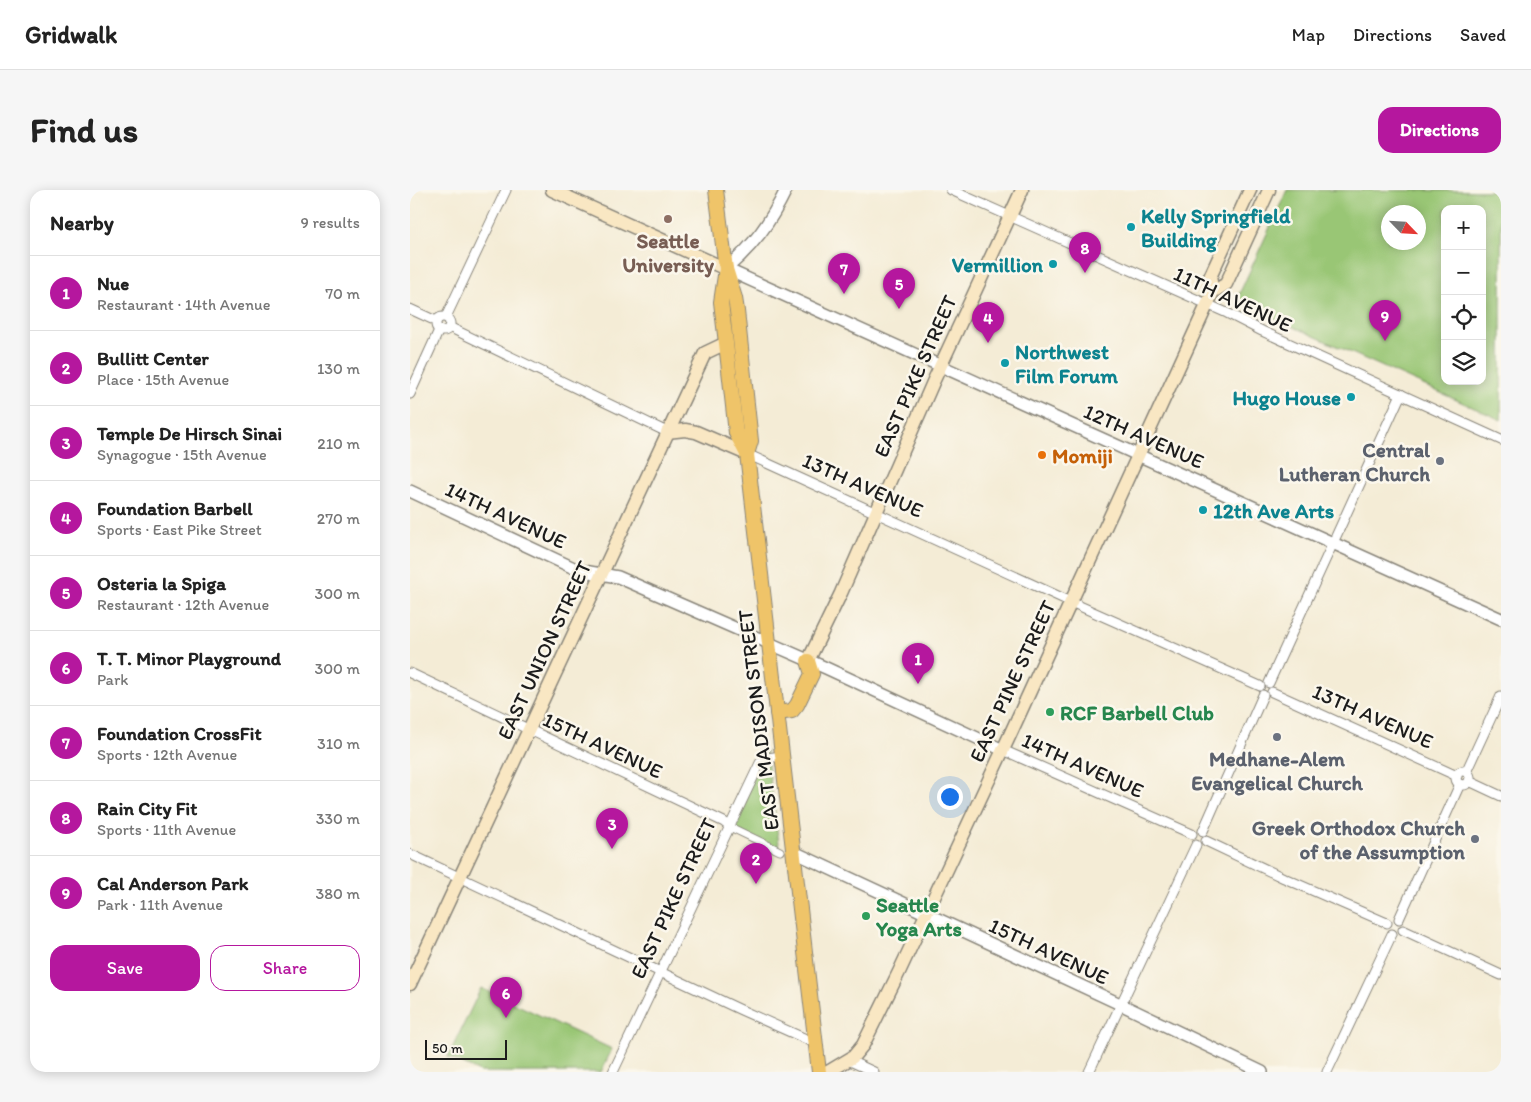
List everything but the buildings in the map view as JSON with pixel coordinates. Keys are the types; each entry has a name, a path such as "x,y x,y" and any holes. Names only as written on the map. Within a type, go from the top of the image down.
{"main road":[{"name":"12TH AVENUE","path":"552,190 726,269"},
{"name":"EAST MADISON STREET","path":"716,190 726,269 737,311 750,441 747,454 782,756 787,852 819,1072"},
{"name":"EAST PIKE STREET","path":"808,661 841,593 940,367 1022,190"},
{"name":"EAST PINE STREET","path":"1213,292 1210,277 1250,190"},
{"name":"EAST PINE STREET","path":"828,1072 848,1060 863,1045 1003,750 1213,292 1226,284 1269,190"},
{"name":"EAST MADISON STREET","path":"726,269 721,302 736,434 747,454"},
{"name":"EAST UNION STREET","path":"410,984 600,574 705,353 726,343"},
{"name":"13TH AVENUE","path":"667,432 685,430 696,432 747,454"},
{"path":"777,713 792,711 798,705 812,674 808,661"}],"street":[{"path":"446,317 506,190"},
{"path":"726,269 746,252 773,217 786,190"},
{"name":"11TH AVENUE","path":"951,190 1501,440"},
{"name":"12TH AVENUE","path":"726,269 1501,619"},
{"path":"410,309 436,321"},
{"path":"436,321 440,317 446,317 450,321 449,327 444,331 439,330"},
{"path":"436,321 436,326 439,330"},
{"name":"13TH AVENUE","path":"449,327 667,432"},
{"path":"410,394 439,330"},
{"path":"1202,831 1401,394"},
{"name":"13TH AVENUE","path":"747,454 1501,796"},
{"name":"14TH AVENUE","path":"410,491 578,570 618,577 1192,834"},
{"name":"15TH AVENUE","path":"410,673 724,822 730,827 1120,1004 1262,1072"},
{"path":"1399,919 1501,696"},
{"name":"EAST PIKE STREET","path":"613,1072 760,763 767,758 782,756"},
{"path":"1197,830 1202,831 1206,834 1206,841 1202,845 1196,845 1192,840 1192,834 1197,830"},
{"path":"1206,841 1284,878 1387,923"},
{"path":"1089,1072 1196,845"},
{"path":"410,854 815,1043"},
{"path":"1394,918 1399,919 1403,922 1403,930 1398,935 1392,934 1388,931 1387,923 1394,918"},
{"path":"1403,930 1501,975"},
{"path":"1327,1072 1392,934"},
{"path":"848,1060 874,1072"}],"green space":[{"path":"1287,190 1501,191 1501,420 1236,301"},
{"path":"766,750 780,851 730,827"},
{"path":"481,988 612,1049 601,1072 480,1072 448,1057"}],"place":[{"name":"Seattle University","path":"668,219"},
{"name":"Kelly Springfield Building","path":"1131,227"},
{"name":"Vermillion","path":"1053,264"},
{"name":"Rain City Fit","path":"1085,273"},
{"name":"Foundation CrossFit","path":"844,294"},
{"name":"Osteria la Spiga","path":"899,309"},
{"name":"Cal Anderson Park","path":"1385,341"},
{"name":"Foundation Barbell","path":"988,343"},
{"name":"Northwest Film Forum","path":"1005,363"},
{"name":"Hugo House","path":"1351,397"},
{"name":"Momiji","path":"1042,455"},
{"name":"Central Lutheran Church","path":"1440,461"},
{"name":"12th Ave Arts","path":"1203,510"},
{"name":"Nue","path":"918,684"},
{"name":"RCF Barbell Club","path":"1050,712"},
{"name":"Medhane-Alem Evangelical Church","path":"1277,737"},
{"name":"Greek Orthodox Church of the Assumption","path":"1475,839"},
{"name":"Temple De Hirsch Sinai","path":"612,849"},
{"name":"Bullitt Center","path":"756,884"},
{"name":"Seattle Yoga Arts","path":"866,916"},
{"name":"T. T. Minor Playground","path":"506,1018"}]}
